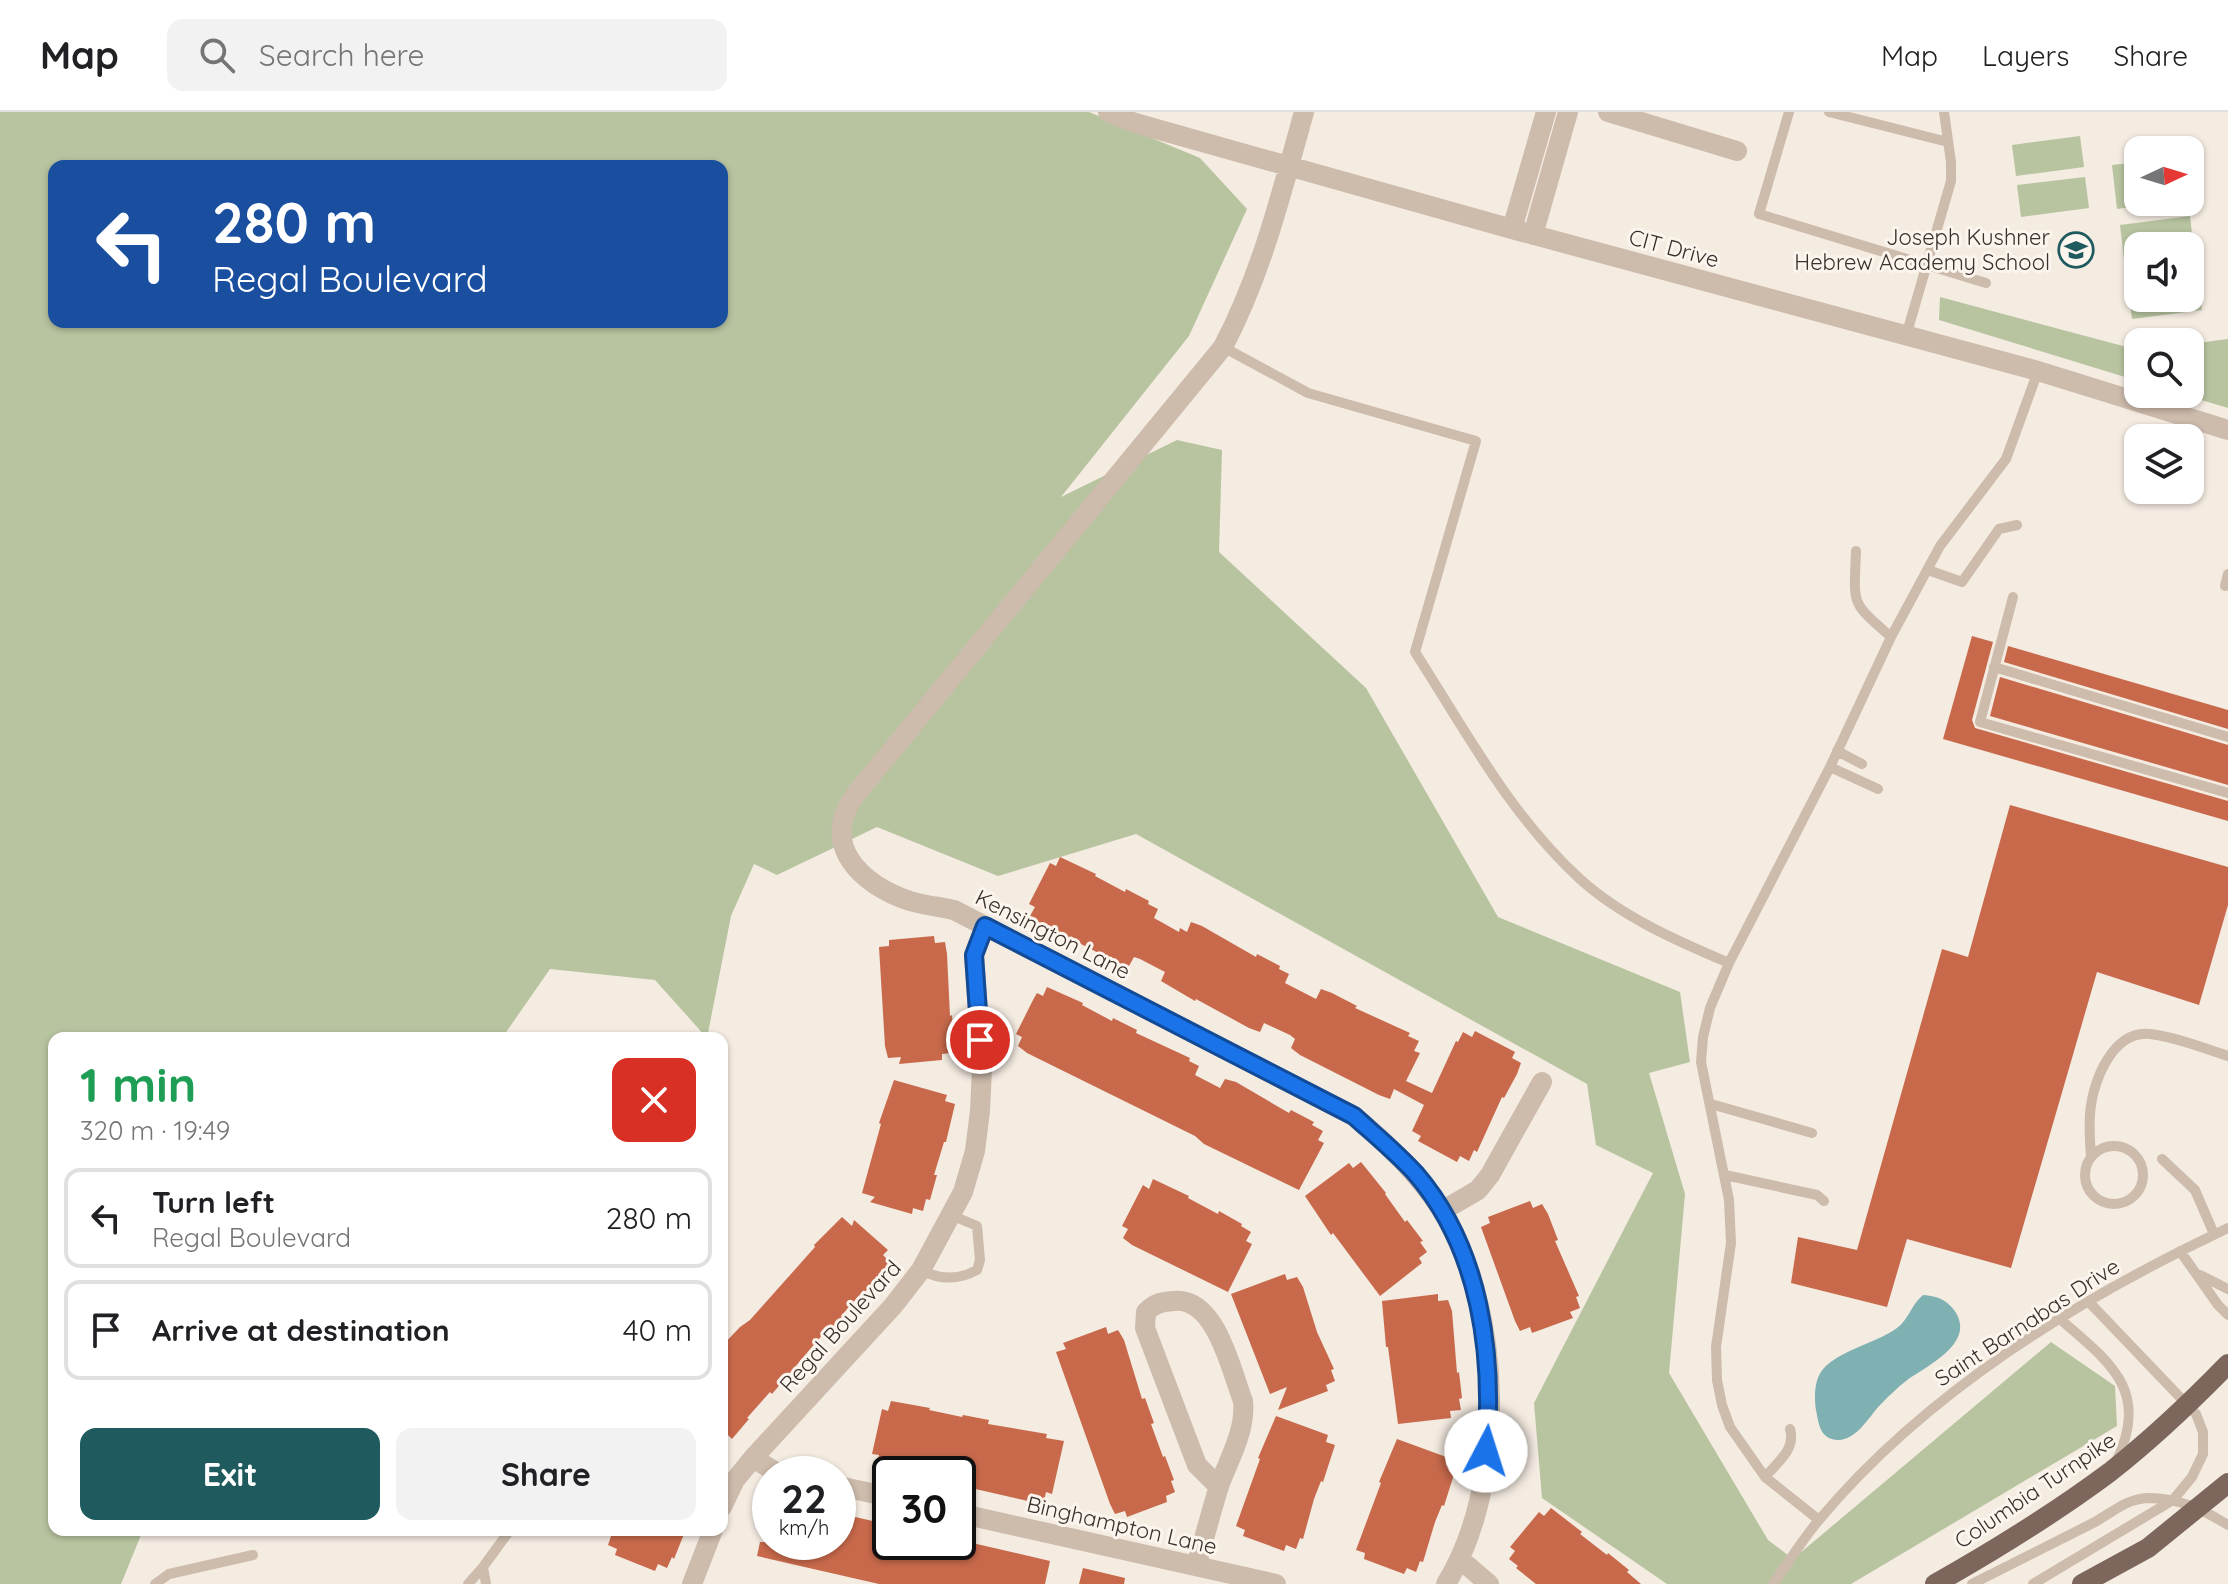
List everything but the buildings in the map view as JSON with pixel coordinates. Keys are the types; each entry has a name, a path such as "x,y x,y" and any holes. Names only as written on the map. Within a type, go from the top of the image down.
{"main road":[{"name":"Columbia Turnpike","path":"1935,1584 2112,1470 2228,1364"},
{"path":"2082,1584 2148,1548 2226,1487"}],"street":[{"name":"CIT Drive","path":"1108,112 1135,123 1533,235 2038,371 2228,430"},
{"name":"Kensington Lane","path":"1304,112 1254,280 1223,347 846,807 841,820 843,846 846,857 871,881 909,900 954,910 1354,1116 1418,1176 1442,1211 1460,1249 1477,1296 1487,1347 1490,1401 1484,1475 1461,1560 1446,1584"},
{"path":"1512,229 1546,112"},
{"path":"1533,235 1568,112"},
{"path":"1608,112 1737,151"},
{"name":"Regal Boulevard","path":"755,1456 893,1306 921,1270 963,1192 975,1151 980,1111 982,1069 974,955 985,926"},
{"path":"1442,1211 1478,1190 1490,1175 1542,1082"},
{"path":"1196,1566 1219,1487 1241,1427 1243,1401 1207,1315 1196,1305 1181,1300 1155,1303 1146,1312 1145,1328 1197,1465 1219,1487"},
{"name":"Regal Boulevard","path":"728,1495 752,1459"},
{"name":"Binghampton Lane","path":"976,1517 1276,1584"},
{"path":"692,1584 711,1536"},
{"path":"1461,1560 1489,1584"}],"lane":[{"path":"1789,112 1759,214 1986,283"},
{"path":"1829,112 1948,142"},
{"path":"1906,336 1951,181 1944,112"},
{"path":"1223,347 1308,393 1476,441 1415,652 1499,785 1531,828 1581,880 1645,924 1729,963"},
{"path":"1819,1520 1765,1477 1730,1427 1717,1380 1716,1347 1731,1243 1725,1175 1701,1062 1703,1037 1710,1008 1729,963 1830,767 1891,637 1940,546 2006,459 2038,371"},
{"path":"1928,570 1962,582 1999,529 2017,525"},
{"path":"1856,551 1855,597 1859,609 1891,637"},
{"path":"2225,586 2228,574"},
{"path":"2013,597 1980,722 2228,793"},
{"path":"1994,667 2228,737"},
{"path":"1837,751 1862,764"},
{"path":"1830,767 1878,789"},
{"path":"2091,1157 2097,1151 2115,1146 2132,1152 2138,1159 2143,1176 2136,1194 2119,1204 2109,1204 2092,1194 2085,1176 2091,1157 2090,1113 2094,1089 2112,1052 2122,1041 2149,1034 2228,1056"},
{"path":"1711,1104 1812,1133"},
{"path":"2162,1159 2195,1190 2214,1234"},
{"path":"1725,1175 1817,1195 1824,1201"},
{"path":"921,1270 935,1277 966,1277 977,1270 980,1260 977,1226 951,1215"},
{"name":"Saint Barnabas Drive","path":"1773,1584 1819,1520 1877,1460 1965,1383 2088,1301 2228,1228"},
{"path":"2180,1251 2228,1315"},
{"path":"2198,1274 2228,1289"},
{"path":"2033,1584 2173,1500 2192,1477 2203,1454 2203,1432 2196,1414 2088,1301"},
{"path":"2060,1319 2109,1363 2126,1389 2127,1438 2112,1470"},
{"path":"1765,1477 1791,1446 1790,1429"},
{"path":"1972,1584 2100,1519 2126,1502 2146,1498 2173,1500 2199,1507 2228,1525"},
{"path":"468,1584 505,1536"},
{"path":"155,1584 169,1574 253,1555"},
{"path":"483,1567 486,1584"}],"green space":[{"path":"0,112 1089,112 1200,158 1247,209 1189,336 1061,497 1177,440 1222,450 1219,552 1366,688 1498,917 1680,992 1690,1062 1649,1073 1685,1194 1669,1373 1768,1540 1793,1559 2051,1342 2115,1386 2117,1426 1851,1584 1667,1584 1542,1498 1534,1403 1653,1173 1596,1145 1587,1084 1136,834 998,876 877,827 777,875 754,864 731,916 708,1032 702,1032 655,980 550,969 506,1032 48,1032 48,1536 141,1536 121,1584 0,1584"},
{"path":"2080,136 2084,167 2016,176 2012,145"},
{"path":"2124,164 2124,208 2117,209 2112,165"},
{"path":"2085,177 2089,208 2021,217 2017,185"},
{"path":"2190,216 2192,232 2124,232 2124,260 2120,225"},
{"path":"1940,297 2124,346 2124,377 1939,320"},
{"path":"2131,312 2186,312 2132,319"},
{"path":"2228,339 2228,408 2204,401 2204,342"}],"water":[{"path":"1923,1295 1940,1299 1954,1310 1960,1322 1955,1343 1936,1361 1897,1388 1852,1436 1838,1440 1827,1437 1820,1426 1815,1404 1816,1386 1823,1369 1843,1354 1897,1328"}],"place":[{"name":"Joseph Kushner Hebrew Academy School","path":"2076,250"}],"route":[{"path":"980,1040 974,955 985,926 1354,1116 1418,1176 1442,1211 1460,1249 1477,1296 1487,1347 1490,1401 1486,1451"}]}
